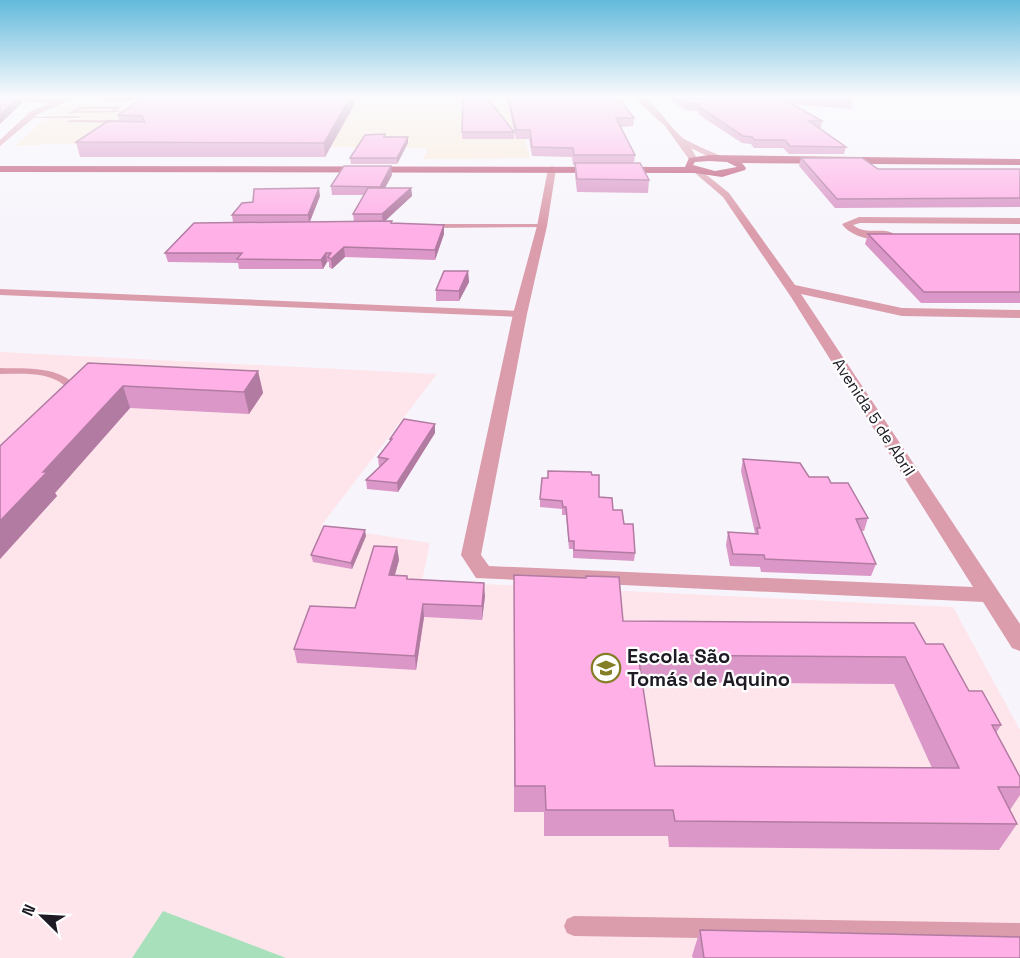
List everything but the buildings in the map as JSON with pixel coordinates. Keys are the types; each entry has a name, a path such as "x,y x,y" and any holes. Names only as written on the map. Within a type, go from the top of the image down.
{"main road":[{"path":"0,162 496,166 552,169 695,165 718,158 730,160 1020,162"},
{"path":"730,160 742,166 740,170"},
{"path":"0,169 695,165 727,173 740,170 1020,168"}],"street":[{"name":"Avenida 5 de Abril","path":"682,141 718,158"},
{"name":"Avenida 5 de Abril","path":"682,141 695,165 726,195 793,293 1020,642"},
{"path":"552,169 542,226 520,314 471,555 483,573 989,595"},
{"path":"726,195 727,173"},
{"path":"903,235 861,233 850,230 847,224 859,220 1020,220"},
{"path":"793,293 902,312 1020,314"},
{"path":"793,293 902,320 928,323 1020,323"}],"lane":[{"path":"423,226 542,226"},
{"path":"0,292 520,314"},
{"path":"0,371 57,376 69,383 74,390 57,406"},
{"path":"574,926 1020,933"}],"shaded area":[{"path":"21,141 525,141 530,158 423,159 428,148 51,144 15,146"},
{"path":"0,352 437,374 321,526 430,543 422,581 953,607 1020,730 1020,958 0,958"}],"green space":[{"path":"163,911 286,958 132,958"}],"place":[{"name":"Escola São Tomás de Aquino","path":"606,668"}]}
